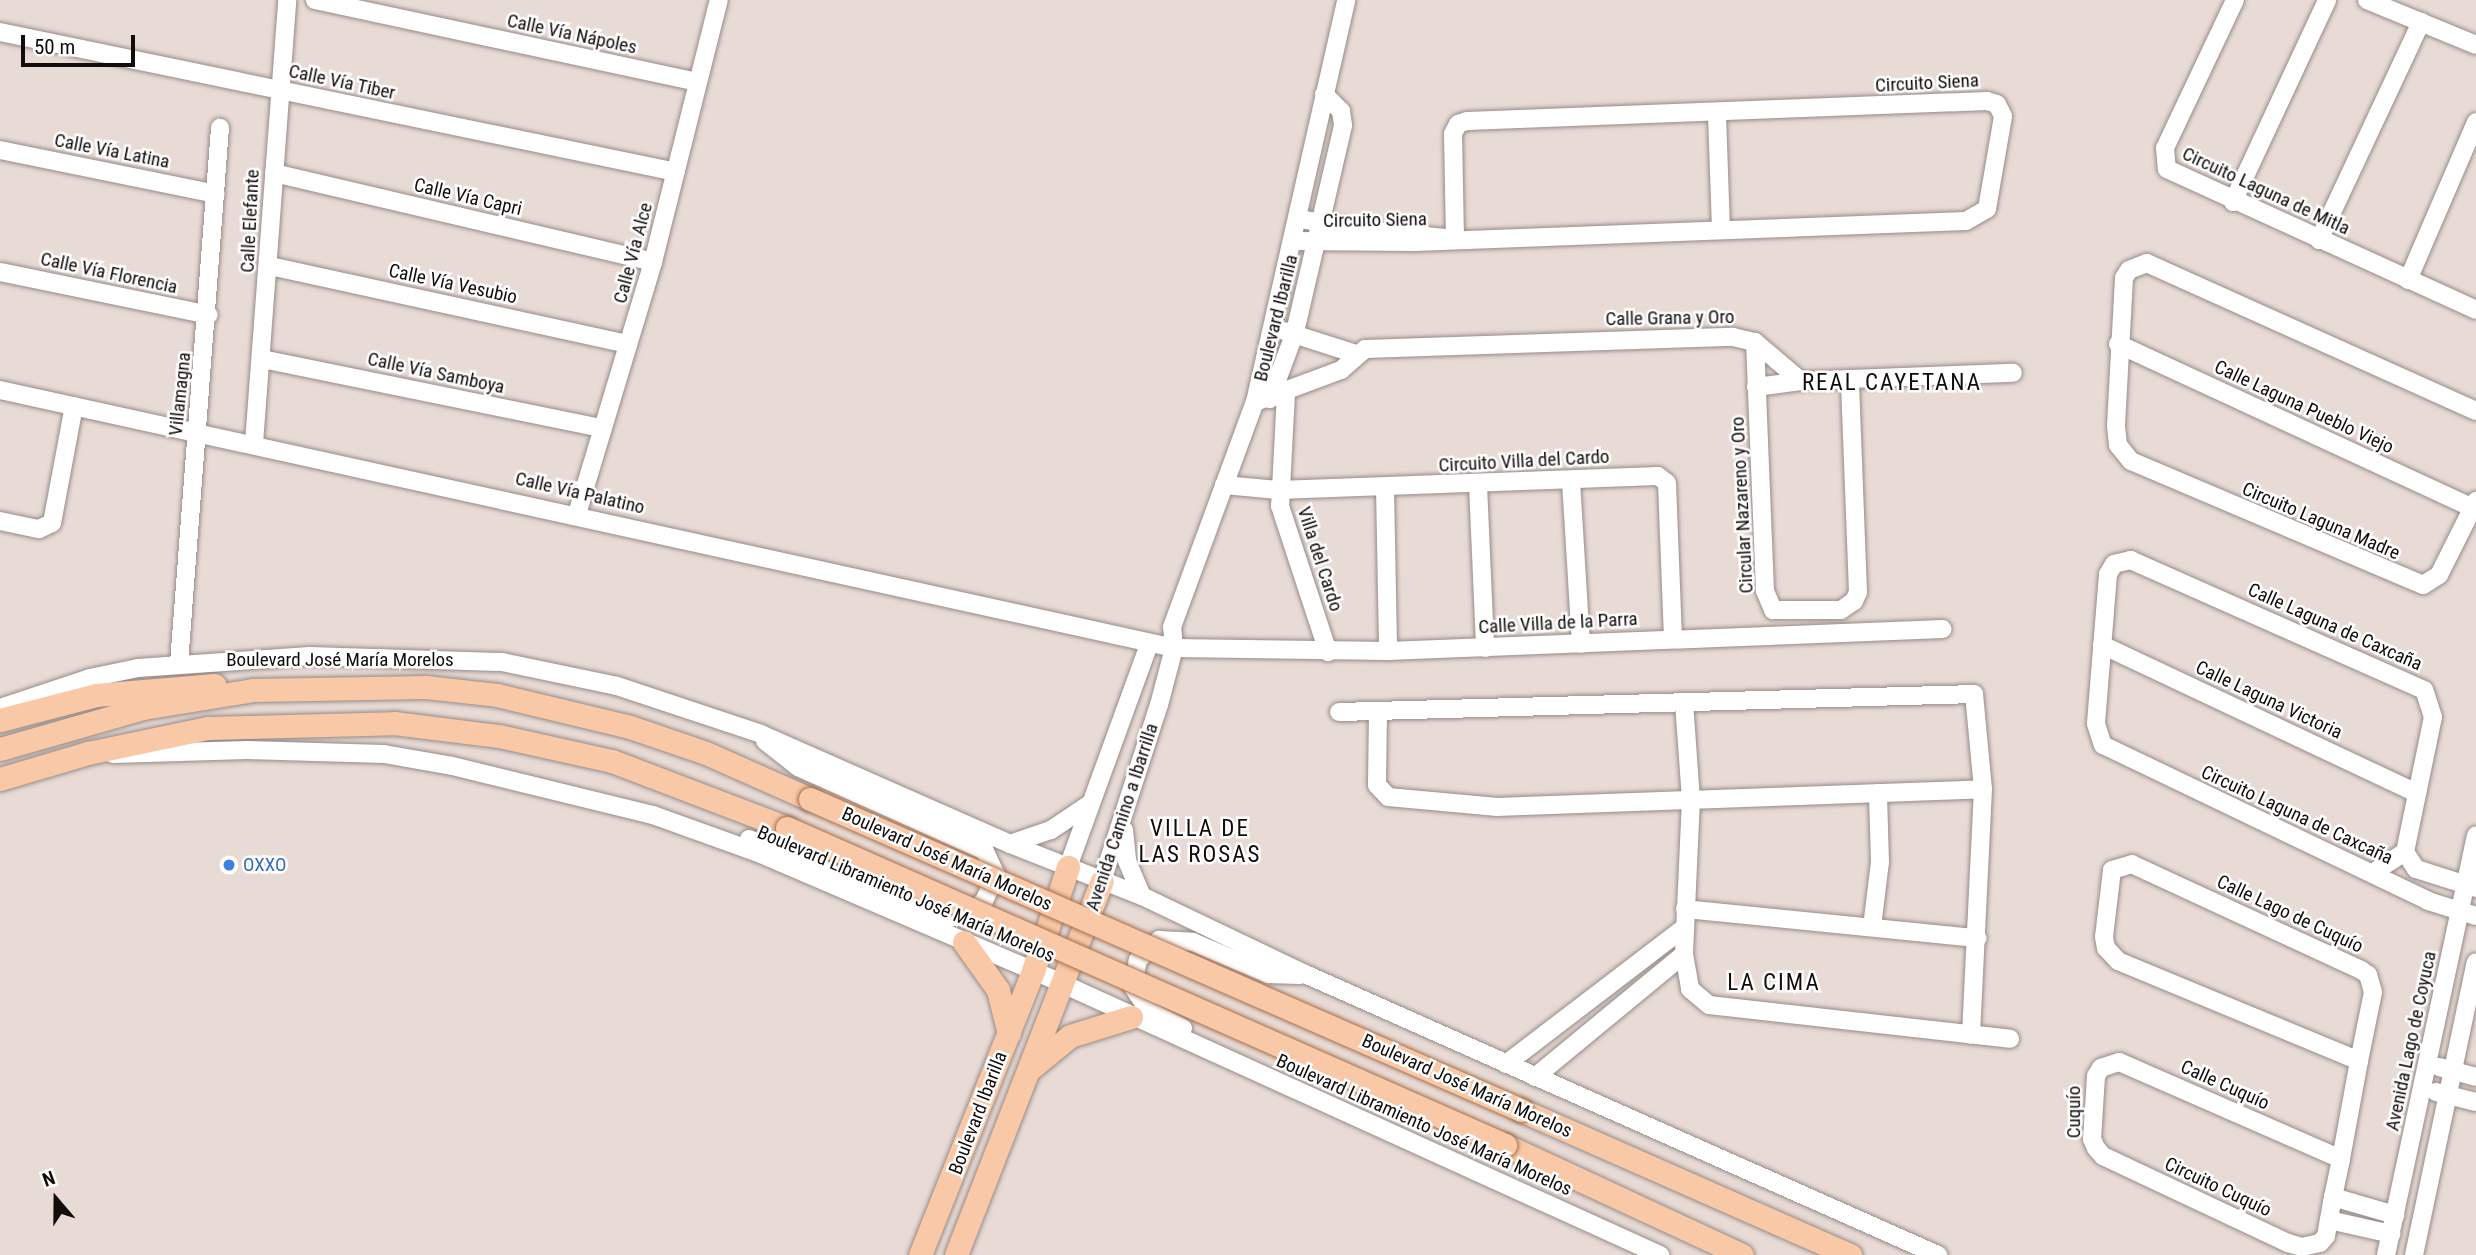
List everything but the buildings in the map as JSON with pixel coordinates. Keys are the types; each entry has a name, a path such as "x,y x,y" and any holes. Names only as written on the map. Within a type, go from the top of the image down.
{"main road":[{"path":"0,720 132,689 199,684 253,690"},
{"name":"Boulevard José María Morelos","path":"0,749 143,708 253,690 366,685 497,695 630,727 706,753 1850,1255"},
{"name":"Boulevard José María Morelos","path":"0,779 88,753 208,728 261,723 329,721 446,728 612,761 787,828 1505,1145 1742,1255"},
{"name":"Avenida Camino a Ibarrilla","path":"1033,971 1068,867"},
{"name":"Avenida Camino a Ibarrilla","path":"1064,985 1102,881"},
{"path":"964,942 998,990 1009,1034"},
{"name":"Boulevard Ibarilla","path":"920,1255 1033,971"},
{"name":"Boulevard Ibarilla","path":"956,1255 1026,1073 1064,985"},
{"path":"1026,1073 1070,1036 1131,1017"}],"street":[{"name":"Calle Elefante","path":"254,443 270,266 287,0"},
{"name":"Calle Vía Nápoles","path":"315,0 696,82"},
{"name":"Calle Vía Alce","path":"577,514 653,262 696,82 719,0"},
{"name":"Boulevard Ibarilla","path":"1174,648 1172,627 1224,485 1271,398 1272,331 1295,242 1324,94 1346,0"},
{"name":"Circuito Laguna de Mitla","path":"2235,0 2163,156 2171,173 2476,310"},
{"path":"2233,202 2327,0"},
{"path":"2367,0 2476,45"},
{"path":"2319,240 2421,22"},
{"name":"Calle Vía Tiber","path":"0,32 676,172"},
{"path":"1271,398 1295,332 1318,243 1343,117 1324,94"},
{"name":"Circuito Siena","path":"1295,242 1455,239 1976,218 1989,202 2003,116 1997,104 1987,101 1717,115 1462,122 1453,134 1455,239"},
{"path":"1717,115 1721,228"},
{"path":"2408,280 2476,122"},
{"name":"Villamagna","path":"179,663 209,315 220,128"},
{"name":"Calle Vía Latina","path":"0,150 216,194"},
{"name":"Calle Vía Capri","path":"274,173 653,262"},
{"name":"Circuito Siena","path":"1300,219 1363,230 1455,239"},
{"path":"2118,344 2124,278 2129,270 2147,264 2476,411"},
{"name":"Calle Vía Vesubio","path":"270,266 628,344"},
{"name":"Calle Vía Florencia","path":"0,272 209,315"},
{"name":"Calle Grana y Oro","path":"1272,331 1295,332 1356,354"},
{"name":"Calle Grana y Oro","path":"1271,398 1341,370 1356,354 1365,349 1733,337 1755,342 1801,381"},
{"name":"Circular Nazareno y Oro","path":"1755,342 1768,602 1783,612 1841,610 1854,601 1858,592 1850,379"},
{"name":"Circuito Laguna Madre","path":"2118,344 2118,445 2131,461 2410,583 2424,585 2440,575 2474,505"},
{"name":"Calle Laguna Pueblo Viejo","path":"2118,344 2474,505"},
{"name":"Calle Vía Samboya","path":"262,359 601,428"},
{"path":"1756,387 1801,381 2013,373"},
{"name":"Calle Vía Palatino","path":"0,390 254,443 1174,648"},
{"name":"Villa del Cardo","path":"1271,398 1278,491 1289,536 1328,652"},
{"path":"0,521 39,529 52,523 74,406"},
{"name":"Circuito Villa del Cardo","path":"1224,485 1278,491 1658,476 1667,483 1673,639"},
{"path":"1571,481 1581,643"},
{"path":"1478,485 1485,648"},
{"path":"1385,488 1388,651"},
{"name":"Calle Laguna de Caxcaña","path":"2102,645 2108,573 2114,564 2131,560 2418,686 2429,697 2433,717 2406,852"},
{"path":"1149,644 1172,627"},
{"name":"Calle Villa de la Parra","path":"1174,648 1388,651 1943,629"},
{"name":"Avenida Camino a Ibarrilla","path":"1068,867 1149,644"},
{"name":"Circuito Laguna de Caxcaña","path":"2102,645 2096,724 2103,746 2468,914"},
{"name":"Calle Laguna Victoria","path":"2102,645 2417,793"},
{"name":"Avenida Camino a Ibarrilla","path":"1102,881 1174,648"},
{"name":"Boulevard José María Morelos","path":"0,708 90,678 179,663 380,655 502,662 617,686 761,734 1068,867"},
{"path":"1339,712 1968,692 1977,700 1983,789 1978,938 1971,1035"},
{"path":"1684,702 1691,799 1685,909 1685,980 1709,1005 2010,1039"},
{"path":"1378,712 1377,785 1388,797 1498,807 1983,789"},
{"path":"708,835 740,836 783,849 945,919 968,914 993,886 996,875 985,851 798,767 768,746 761,734"},
{"name":"Boulevard Libramiento José María Morelos","path":"88,753 261,750 384,754 613,804 708,835 1033,971 1660,1255"},
{"path":"1872,927 1880,862 1878,793"},
{"path":"1010,844 1051,830 1091,803"},
{"path":"1123,820 1127,861 1142,896"},
{"name":"Avenida Lago de Coyuca","path":"2386,1255 2427,1064 2468,914 2475,841"},
{"path":"2374,872 2406,852 2416,869 2471,887"},
{"name":"Calle Lago de Cuquío","path":"2327,1228 2373,992 2368,975 2132,864 2112,870 2104,937 2106,948 2119,961 2359,1061"},
{"path":"1068,867 1142,896 1305,974 1938,1255"},
{"path":"1685,909 1978,938"},
{"path":"1506,1064 1685,928"},
{"path":"1241,1065 1216,1044 1149,1011 1138,1000 1133,987 1138,960 1159,940 1177,938 1268,974 1305,974"},
{"path":"1535,1077 1684,954"},
{"path":"2414,1255 2450,1070 2476,962"},
{"path":"1587,1005 1601,1022"},
{"name":"Calle Cuquío","path":"2096,1076 2101,1068 2119,1062 2341,1159"},
{"path":"2427,1064 2476,1077"},
{"name":"Cuquío","path":"2096,1076 2092,1139 2096,1148"},
{"path":"2422,1088 2476,1102"},
{"name":"Circuito Cuquío","path":"2096,1148 2103,1156 2288,1243 2312,1246 2327,1228 2391,1234"},
{"path":"2333,1198 2395,1214"}],"place":[{"name":"OXXO","path":"229,865"}],"district":[{"name":"REAL CAYETANA","path":"1892,383"},
{"name":"VILLA DE LAS ROSAS","path":"1200,842"},
{"name":"LA CIMA","path":"1774,983"}]}
